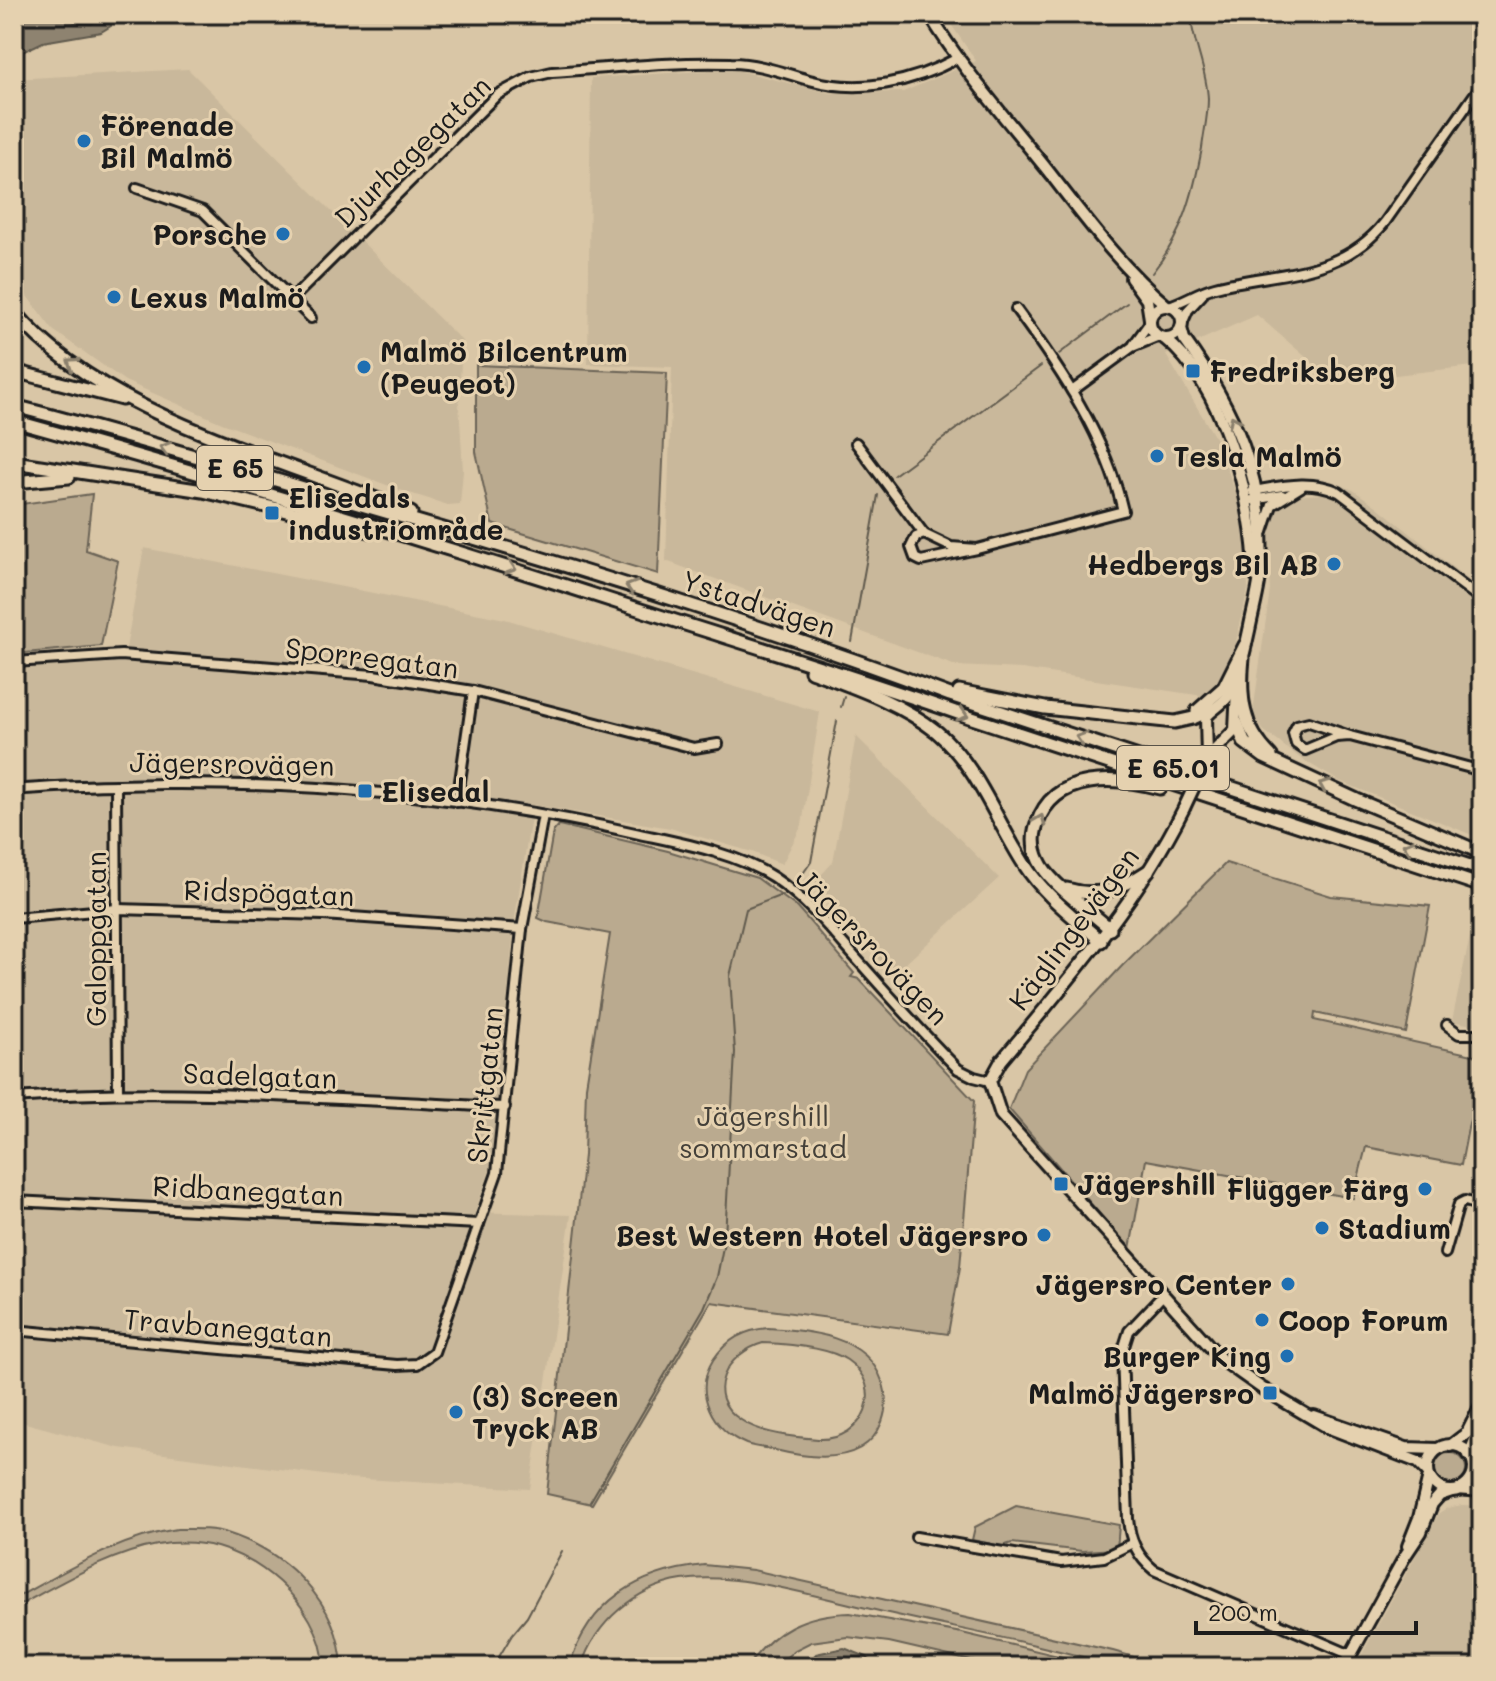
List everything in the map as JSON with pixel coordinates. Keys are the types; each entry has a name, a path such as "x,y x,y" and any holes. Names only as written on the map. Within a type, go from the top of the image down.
{"highway":[{"path":"14,311 59,354 138,404"},
{"path":"14,371 138,404 455,532"},
{"name":"Ystadvägen","path":"14,406 455,532 865,663 950,695 1482,870"},
{"name":"Ystadvägen","path":"14,421 355,519 890,689 1482,886"},
{"path":"14,462 203,491 417,544 437,546"},
{"path":"14,482 65,477 109,478"},
{"path":"718,634 735,646 877,697 937,732 962,758 979,782 1025,865 1051,896 1101,941"},
{"path":"1146,718 1179,717 1208,703 1224,687 1245,645"},
{"path":"1245,645 1241,687 1244,715 1258,742 1281,764"},
{"path":"865,663 999,700 1182,721 1214,709"},
{"path":"1237,723 1247,745 1281,764 1482,853"},
{"path":"1110,929 1041,865 1034,838 1037,822 1053,798 1076,785 1105,780 1124,781 1160,788 1230,809 1251,811"},
{"path":"1063,887 1085,893 1108,892 1148,871"}],"main road":[{"path":"929,14 958,58 1147,300 1153,330 1162,337 1172,336 1181,326 1178,311 1154,295 1096,231"},
{"path":"1150,321 1155,310 1168,306"},
{"name":"Käglingevägen","path":"1181,326 1184,339 1234,417 1248,457 1255,606"},
{"name":"Käglingevägen","path":"1162,337 1183,355 1213,403 1251,496 1262,544 1255,606 1238,671 1227,696 1206,721 1207,758"},
{"name":"Käglingevägen","path":"990,1081 1001,1061 1110,929 1184,808 1207,758 1233,732 1237,723 1238,671"},
{"path":"1214,709 1228,709 1237,723"},
{"path":"990,1081 1001,1115 1222,1360 1263,1389 1354,1440 1418,1462 1436,1485 1454,1491"},
{"path":"1306,1414 1329,1419 1406,1448 1438,1449 1450,1446 1467,1433 1482,1403"},
{"path":"1469,1455 1482,1423"},
{"path":"1344,1667 1421,1532 1432,1504 1440,1495 1469,1483 1474,1470 1469,1455 1463,1449 1450,1446"},
{"path":"1405,1556 1419,1518 1430,1459 1438,1449"}],"street":[{"name":"Djurhagegatan","path":"292,299 497,95 531,77 565,71 733,63 769,68 823,83 858,86 910,78 958,58"},
{"path":"1168,306 1216,287 1322,266 1354,252 1385,222 1481,89"},
{"path":"137,188 203,211 311,318"},
{"path":"1181,326 1193,302 1216,287"},
{"path":"924,534 911,543 911,551 918,560 926,561 1123,511 1111,466 1072,391 1016,309"},
{"path":"1132,347 1150,321"},
{"path":"1072,391 1132,347 1162,337"},
{"path":"856,443 924,534 951,547 977,549"},
{"path":"1262,544 1264,526 1272,505 1287,494 1314,484"},
{"path":"1251,496 1292,485 1314,484 1331,488 1350,498 1482,600"},
{"path":"1251,496 1287,494"},
{"name":"Sporregatan","path":"14,662 131,656 373,675 473,691 694,748 718,744"},
{"path":"457,802 473,691"},
{"path":"1350,736 1336,737 1305,750 1296,744 1293,733 1297,725 1309,722 1482,771"},
{"name":"Jägersrovägen","path":"14,790 116,785 292,785 457,802 543,815 669,841 732,859 762,871 791,890 958,1069 990,1081"},
{"name":"Galoppgatan","path":"116,785 118,1093"},
{"name":"Skrittgatan","path":"434,1352 497,1173 522,929 543,815"},
{"name":"Ridspögatan","path":"14,918 117,909 323,915 522,929"},
{"path":"1447,1025 1459,1034 1482,1034"},
{"name":"Sadelgatan","path":"14,1098 118,1093 198,1094 505,1107"},
{"name":"Ridbanegatan","path":"14,1201 479,1224"},
{"path":"1445,1253 1459,1204 1465,1201 1482,1206"},
{"path":"1163,1295 1129,1331 1122,1353 1128,1519 1133,1543 1142,1559 1154,1570 1351,1655"},
{"name":"Travbanegatan","path":"14,1330 397,1365 417,1364 434,1352"},
{"path":"1474,1470 1482,1479"},
{"path":"1454,1491 1482,1492"},
{"path":"916,1537 1061,1562 1104,1557 1133,1543"}],"shaded area":[{"path":"14,14 62,14 75,22 91,24 101,14 112,14 111,26 101,32 43,42 14,56"},
{"path":"944,14 1482,14 1482,365 1335,382 1257,315 1166,355 1217,441 1238,499 1246,538 1248,590 1231,664 1223,683 1210,697 1022,669 956,666 666,561 672,367 588,364 591,78 732,69 830,93 903,92 976,61"},
{"path":"188,69 462,341 459,403 463,471 460,504 448,505 400,490 222,423 125,381 53,330 14,279 14,79"},
{"path":"1334,482 1375,505 1482,591 1482,839 1337,780 1300,758 1263,730 1253,713 1270,590 1267,541 1273,515 1279,505 1293,496 1321,494"},
{"path":"144,548 505,619 820,712 802,825 782,864 670,828 533,805 515,917 491,1166 475,1212 571,1215 530,1489 347,1478 119,1448 14,1420 14,658 126,648"},
{"path":"856,736 999,878 893,975 812,885 833,862"},
{"path":"1474,918 1482,920 1482,1027 1452,1021"},
{"path":"1462,1505 1482,1506 1482,1667 1355,1667 1439,1513"},
{"path":"844,1648 867,1657 875,1667 805,1667 816,1654"}],"green space":[{"path":"476,365 667,373 658,574 492,524 476,452"},
{"path":"92,494 86,550 118,561 101,646 14,654 14,505"},
{"name":"Jägershill sommarstad","path":"559,825 668,851 757,878 798,908 854,973 851,977 859,979 974,1101 960,1267 948,1334 711,1302 592,1504 547,1494 584,1155 586,1086 610,934 538,918 553,832"},
{"path":"1226,863 1331,896 1430,906 1406,1033 1315,1013 1314,1020 1482,1057 1482,1092 1469,1123 1461,1165 1366,1147 1353,1198 1146,1160 1130,1249 1009,1109 1025,1069 1123,965"},
{"path":"759,1329 784,1329 835,1338 863,1354 874,1366 886,1396 884,1417 874,1436 850,1453 820,1457 749,1445 724,1429 709,1409 705,1385 707,1372 718,1353 730,1341","holes":["763,1343 818,1349 847,1360 859,1371 866,1384 868,1397 858,1422 834,1437 818,1439 778,1434 758,1429 741,1420 729,1410 723,1399 721,1387 724,1376 739,1356"]},
{"path":"1450,1453 1461,1458 1466,1469 1461,1480 1450,1485 1439,1480 1434,1469 1439,1458"},
{"path":"1016,1506 1119,1525 1117,1549 1082,1551 1012,1543 1002,1546 972,1540 975,1527"},
{"path":"177,1529 227,1533 270,1553 289,1567 320,1601 339,1644 342,1667 324,1667 316,1631 296,1600 279,1582 245,1558 212,1546 179,1543 146,1547 80,1573 14,1608 14,1599 93,1557 155,1533"},
{"path":"704,1565 753,1570 1113,1651 1159,1667 1119,1667 1028,1643 778,1587 704,1578 665,1584 634,1599 596,1635 581,1667 569,1667 589,1624 619,1594 657,1575"},
{"path":"850,1613 962,1633 1104,1667 997,1667 889,1642 847,1637 811,1642 795,1650 775,1667 747,1667 768,1643 791,1626 819,1617"}],"waterway":[{"path":"1152,273 1172,244 1185,214 1195,182 1206,124 1207,88 1190,14"},
{"path":"1059,354 1127,303"},
{"path":"894,475 1041,366"},
{"path":"852,642 878,495"},
{"path":"841,707 844,697"},
{"path":"797,882 811,862 837,721"},
{"path":"590,1502 704,1308 717,1277 725,1237 735,1052 730,976 746,909 782,895"},
{"path":"493,1667 527,1617 562,1551"}],"place":[{"name":"Förenade Bil Malmö","path":"84,141"},
{"name":"Porsche","path":"283,234"},
{"name":"Lexus Malmö","path":"114,297"},
{"name":"Malmö Bilcentrum (Peugeot)","path":"364,367"},
{"name":"Fredriksberg","path":"1193,371"},
{"name":"Tesla Malmö","path":"1157,456"},
{"name":"Elisedals industriområde","path":"272,513"},
{"name":"Hedbergs Bil AB","path":"1334,564"},
{"name":"Elisedal","path":"365,791"},
{"name":"Jägershill","path":"1061,1184"},
{"name":"Flügger Färg","path":"1425,1189"},
{"name":"Stadium","path":"1322,1228"},
{"name":"Best Western Hotel Jägersro","path":"1044,1235"},
{"name":"Jägersro Center","path":"1288,1284"},
{"name":"Coop Forum","path":"1262,1320"},
{"name":"Burger King","path":"1287,1356"},
{"name":"Malmö Jägersro","path":"1270,1393"},
{"name":"(3) Screen Tryck AB","path":"456,1412"}]}
